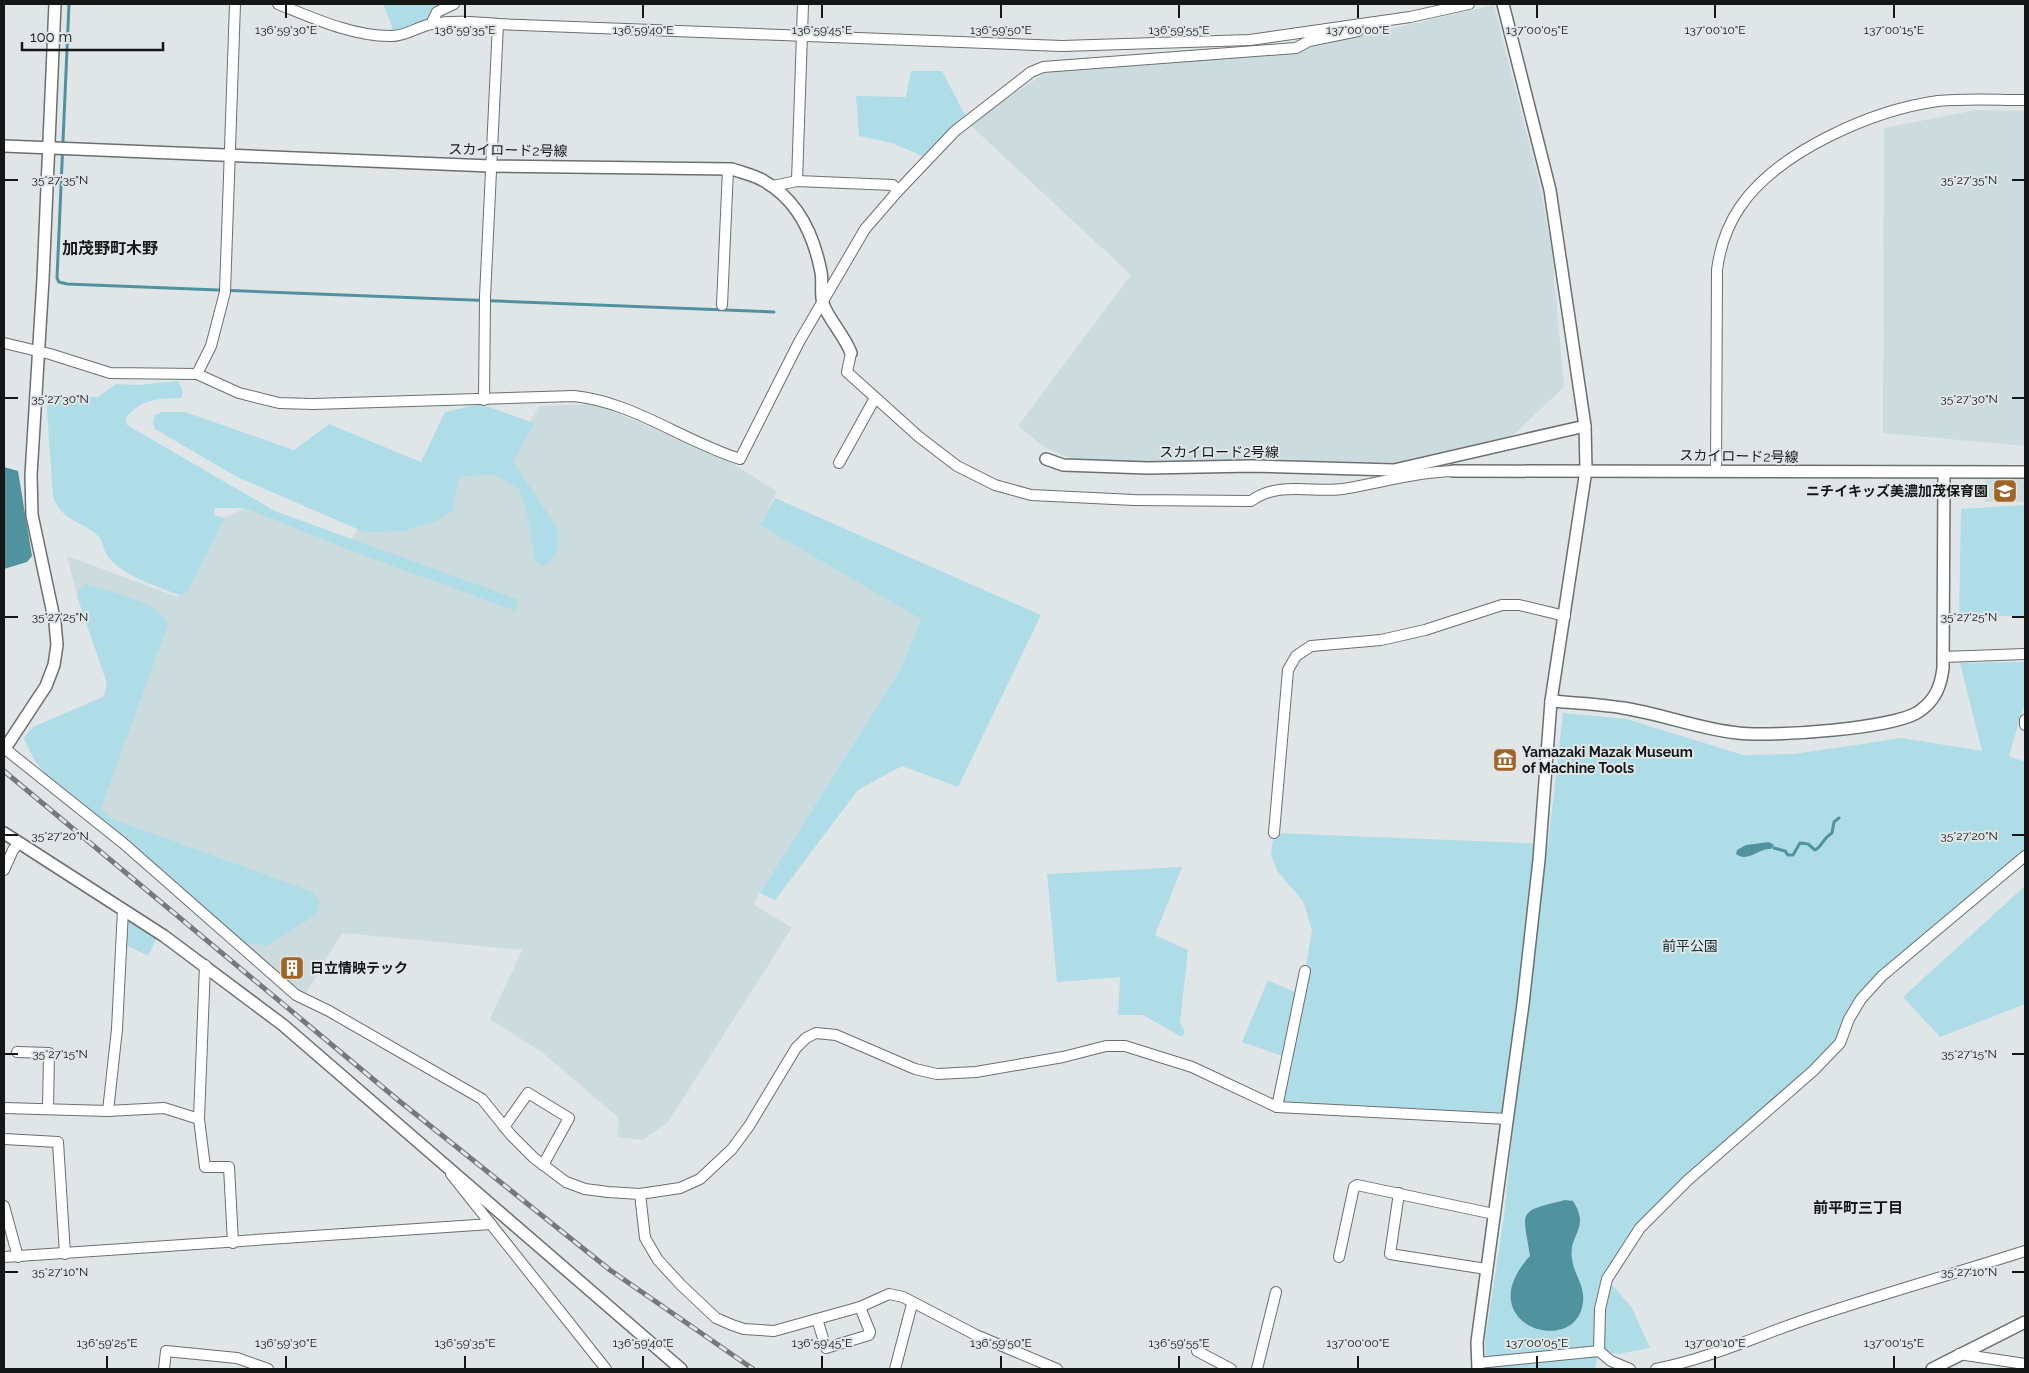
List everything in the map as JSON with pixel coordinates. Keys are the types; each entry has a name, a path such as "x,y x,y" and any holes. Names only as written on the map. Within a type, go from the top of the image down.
{"street":[{"path":"55,4 59,147 32,443 32,515 55,623 57,645 54,665 46,686 4,749 123,842 296,995 329,1011 482,1099 504,1127 543,1165 566,1182 585,1189 640,1194 680,1188 700,1179 717,1165 749,1126 796,1048 806,1038 816,1033 836,1035 915,1069 936,1074 976,1072 1063,1057 1106,1046 1125,1046 1192,1067 1277,1107 1507,1119"},
{"path":"197,374 211,346 225,290 235,4"},
{"path":"278,4 312,18 394,37 431,24 462,20 498,24 1062,46 1250,40 1396,19 1469,4"},
{"path":"431,24 437,12 454,4"},
{"path":"797,181 803,4"},
{"path":"1503,4 1550,190 1585,426 1586,470 1551,700 1534,912 1486,1269 1477,1342 1478,1366 1599,1351 1611,1361 1630,1369"},
{"path":"4,343 39,353 50,354 110,373 197,374 239,393 279,403 484,400 574,396 599,399 623,408 714,451 740,459 799,342 823,304 865,229 955,131 1031,72 1044,67 1296,48 1310,41 1376,27 1396,19"},
{"path":"484,400 485,301 490,166 498,24"},
{"path":"1716,471 1717,270 1720,250 1727,231 1750,194 1773,172 1814,145 1899,109 1939,101 2025,100"},
{"name":"スカイロード2号線","path":"4,146 490,166 728,168 762,179 789,200 799,213 814,244 821,274 823,304 846,339 851,353"},
{"path":"722,305 728,168"},
{"path":"773,186 797,181 893,185 897,192"},
{"path":"851,353 847,372 918,436 957,466 995,485 1031,495 1134,500 1250,501 1260,494 1306,488 1340,489 1453,471"},
{"path":"839,464 875,398"},
{"name":"スカイロード2号線","path":"1046,459 1063,465 1139,467 1252,466 1394,470 1585,426"},
{"name":"スカイロード2号線","path":"1453,471 2025,472"},
{"path":"1551,700 1624,708 1739,734 1801,734 1897,720 1921,711 1939,690 1943,657 1944,473"},
{"path":"1274,833 1288,670 1296,656 1310,646 1381,640 1425,630 1502,605 1519,606 1565,616"},
{"path":"1943,657 2025,654"},
{"path":"2025,720 2025,725"},
{"path":"4,832 206,965 284,1025 440,1158 681,1369"},
{"path":"4,870 13,850 19,843"},
{"path":"1599,1351 1600,1309 1607,1279 1640,1228 1688,1180 1813,1071 1840,1042 1849,1019 1861,999 1882,976 2025,856"},
{"path":"108,1111 117,1030 123,910"},
{"path":"206,965 199,1119 205,1167 229,1167 233,1243"},
{"path":"1277,1107 1305,972"},
{"path":"17,1052 50,1053 48,1109"},
{"path":"504,1127 528,1093 569,1118 543,1165"},
{"path":"4,1108 108,1111 164,1108 199,1119"},
{"path":"4,1140 58,1142 65,1254"},
{"path":"440,1158 606,1369"},
{"path":"1339,1257 1354,1187 1357,1185 1494,1214"},
{"path":"1399,1193 1390,1254 1486,1269"},
{"path":"640,1194 645,1238 658,1260 716,1318 744,1329 764,1330 801,1325 860,1307 889,1294 903,1297 912,1304 976,1335 1041,1365 1057,1369"},
{"path":"4,1206 18,1257"},
{"path":"4,1257 233,1243 491,1224"},
{"path":"1656,1369 1691,1362 1743,1341 1828,1312 2025,1251"},
{"path":"1257,1369 1276,1292"},
{"path":"895,1369 912,1304"},
{"path":"816,1319 826,1348 869,1335 870,1332 860,1307"},
{"path":"1932,1369 2025,1322"},
{"path":"164,1369 166,1351 237,1358 268,1369"},
{"path":"1197,1352 1231,1369"},
{"path":"1959,1354 2025,1364"}],"shaded area":[{"path":"1494,5 1541,191 1552,252 1564,387 1509,439 1394,463 1268,459 1145,464 1072,459 1044,447 1018,426 1131,275 969,124 1045,73 1303,49"},
{"path":"1976,110 2025,111 2025,446 1883,433 1884,128"},
{"path":"595,404 723,457 777,492 760,525 921,618 901,668 753,904 792,928 668,1122 643,1140 617,1137 619,1118 543,1053 490,1019 522,950 342,933 305,995 282,979 35,762 24,738 33,727 104,696 107,683 78,599 67,556 175,596 182,596 188,591 225,518 244,508 346,549 359,527 456,470 502,468 539,406"},
{"path":"4,467 18,471 32,556 27,562 4,569"},
{"name":"ニチイキッズ美濃加茂保育園","path":"1985,479 2025,479 2025,502 1985,502"},
{"path":"1769,842 1774,845 1771,849 1745,857 1736,854 1737,850 1746,845"},
{"path":"1565,1200 1573,1201 1580,1218 1580,1225 1573,1243 1572,1259 1581,1285 1583,1302 1576,1319 1563,1329 1547,1331 1531,1326 1518,1316 1511,1300 1514,1280 1530,1256 1525,1221 1526,1215 1538,1207"}],"green space":[{"path":"383,4 440,4 432,8 428,21 391,33 392,26"},
{"path":"911,71 942,71 965,115 925,157 892,143 859,136 856,96 906,97"},
{"path":"178,381 183,391 181,398 158,399 144,403 132,411 126,418 127,425 275,511 517,599 516,611 346,549 244,508 215,508 214,515 225,518 188,591 182,596 122,570 108,557 98,536 67,517 53,497 46,397 98,397 116,384 138,385"},
{"path":"480,404 534,423 513,462 558,529 558,551 548,563 541,566 535,561 526,509 519,489 493,474 459,477 453,511 434,522 403,531 364,532 237,477 155,429 153,422 155,415 162,412 185,412 294,450 329,424 421,462 445,412"},
{"path":"775,498 1041,615 958,787 902,766 858,790 775,900 760,893 901,668 921,619 760,525"},
{"path":"2025,505 2025,616 1959,616 1961,509"},
{"path":"85,584 145,603 163,616 168,625 101,808 110,818 313,892 320,902 317,914 265,947 260,943 248,945 50,780 29,749 24,738 33,727 104,697 107,683 78,599 78,591"},
{"name":"前平公園","path":"2025,662 2025,702 2009,756 2025,762 2025,855 1861,999 1840,1043 1640,1228 1607,1279 1632,1308 1650,1348 1618,1354 1599,1351 1595,1369 1487,1369 1485,1340 1504,1217 1514,1114 1277,1107 1312,930 1303,901 1278,872 1271,855 1274,833 1548,844 1563,713 1627,719 1743,755 1794,754 1902,738 1982,751 1960,663"},
{"path":"1182,867 1155,935 1188,950 1180,1023 1185,1032 1182,1037 1143,1015 1118,1015 1120,977 1057,982 1047,874"},
{"path":"2025,886 2025,1004 1940,1037 1903,997"},
{"path":"129,920 157,938 148,956 124,944"},
{"path":"1268,980 1299,994 1282,1056 1242,1042"}],"waterway":[{"path":"69,4 57,278 59,282 67,284 774,312"},
{"path":"1774,848 1785,851 1788,855 1793,855 1800,843 1808,844 1815,850 1832,833 1834,822 1839,818"}],"railway":[{"path":"4,771 398,1100 610,1270 753,1369"}],"place":[{"name":"ニチイキッズ美濃加茂保育園","path":"2005,491"},
{"name":"Yamazaki Mazak Museum of Machine Tools","path":"1505,760"},
{"name":"日立情映テック","path":"292,968"}],"district":[{"name":"加茂野町木野","path":"110,248"},
{"name":"前平町三丁目","path":"1858,1208"}]}
